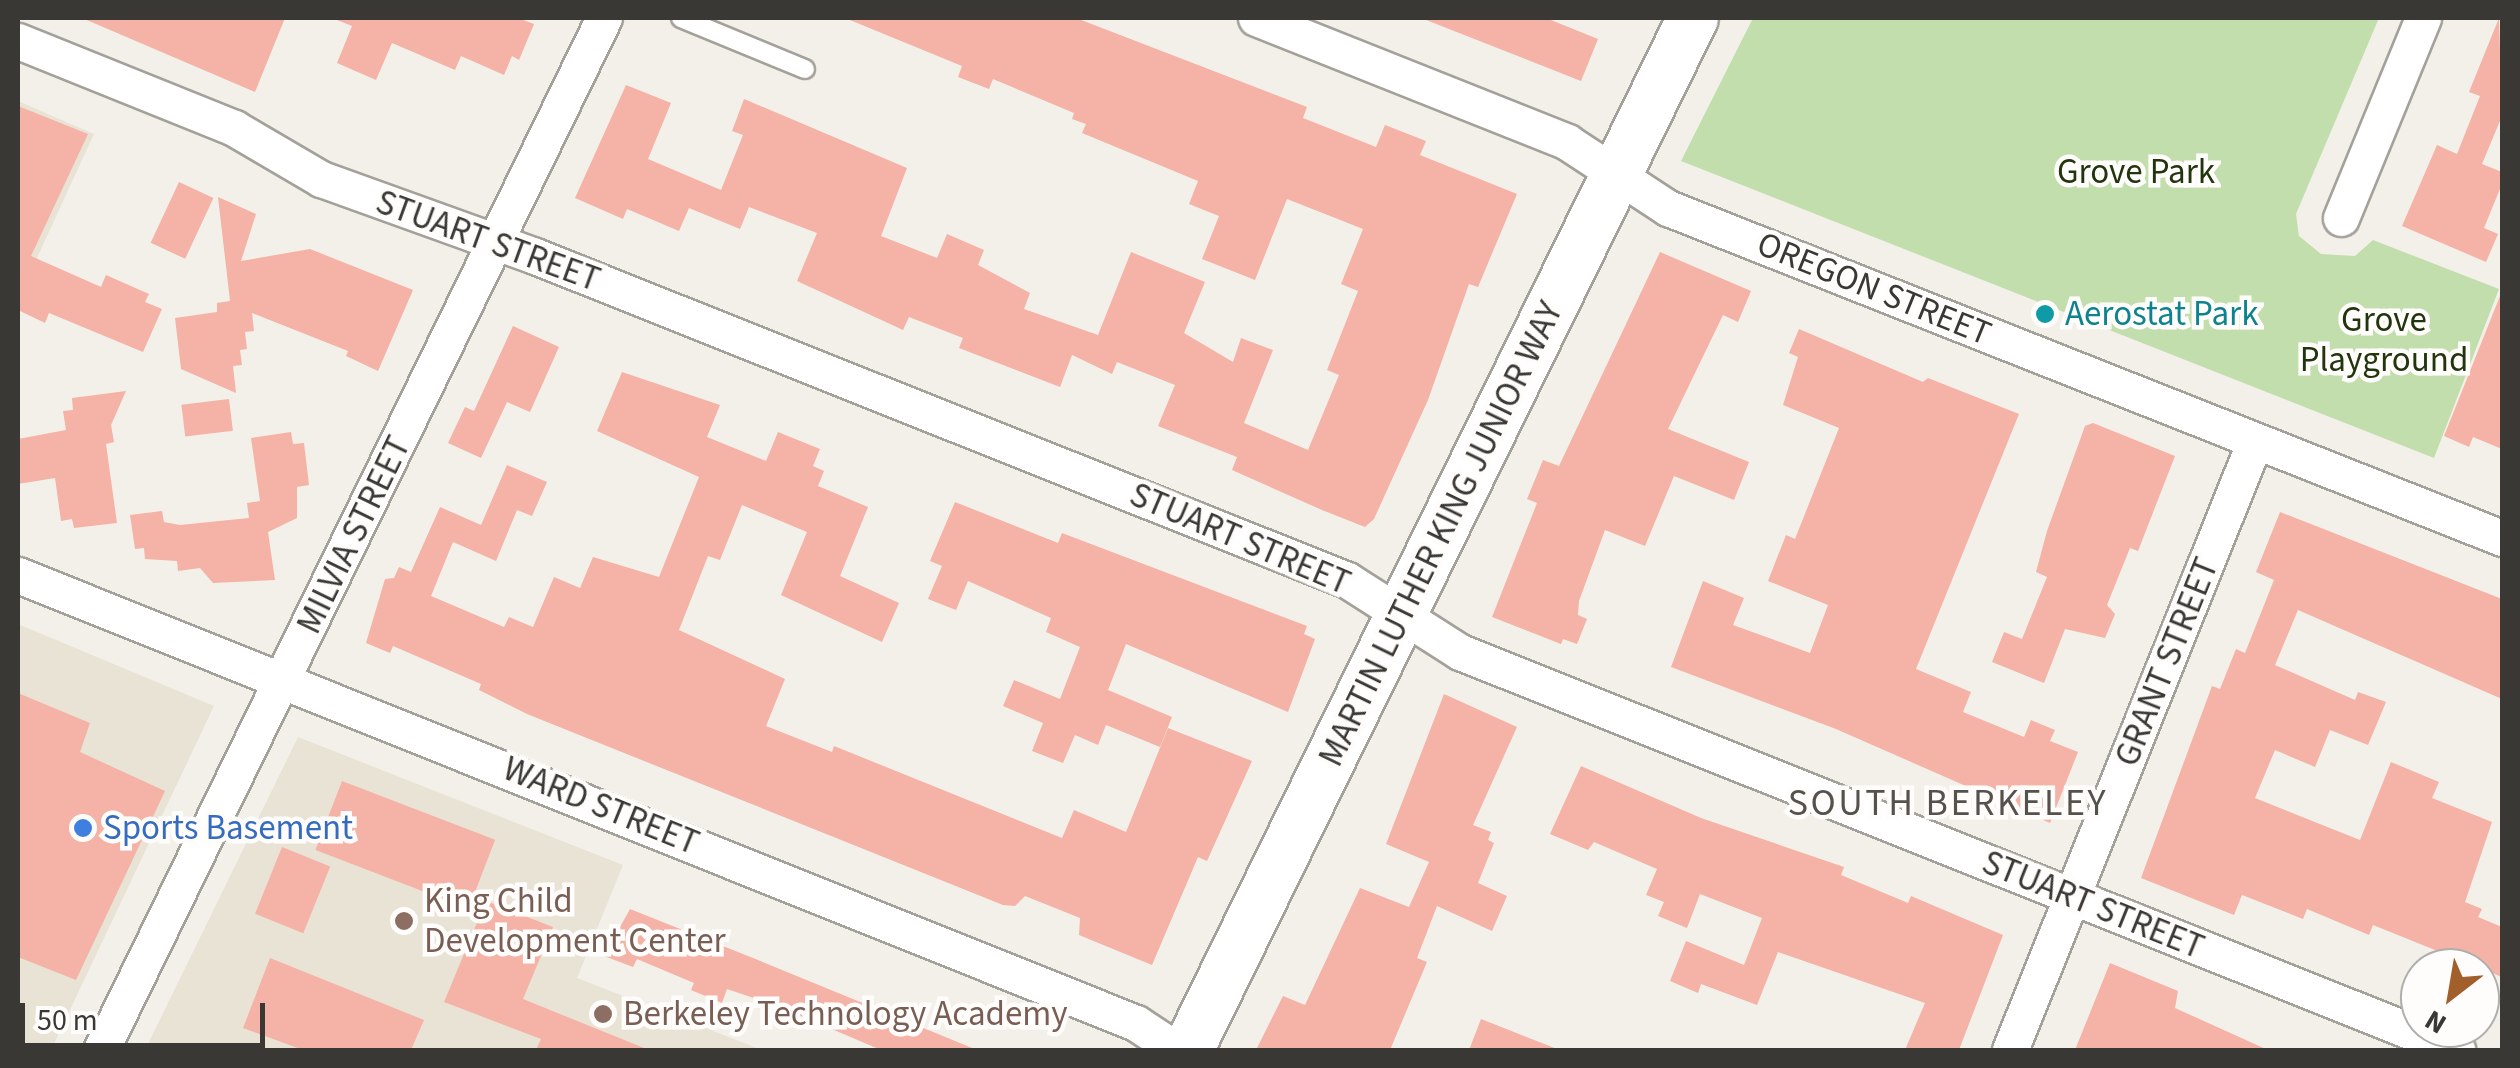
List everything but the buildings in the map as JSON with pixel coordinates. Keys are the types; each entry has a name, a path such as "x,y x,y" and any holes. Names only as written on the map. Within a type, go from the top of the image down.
{"street":[{"name":"MILVIA STREET","path":"101,1050 604,18"},
{"name":"OREGON STREET","path":"1256,18 1567,142 1668,208 2502,538"},
{"name":"MARTIN LUTHER KING JUNIOR WAY","path":"1188,1050 1693,18"},
{"path":"2341,218 2423,18"},
{"name":"STUART STREET","path":"18,41 234,128 321,179 494,243 1347,580 1460,652 2458,1050"},
{"name":"GRANT STREET","path":"2010,1050 2254,441"},
{"name":"WARD STREET","path":"18,575 1136,1022 1177,1050"}],"lane":[{"path":"681,18 805,69"}],"shaded area":[{"path":"18,101 94,134 36,260 18,252"},
{"path":"18,624 214,706 51,1050 18,1050"},
{"name":"King Child Development Center","path":"298,737 623,865 577,978 762,1050 145,1050"}],"green space":[{"name":"Grove Park","path":"1753,18 2379,18 2296,214 2299,236 2321,254 2355,256 2373,240 2499,289 2434,458 1681,161"}],"place":[{"name":"Aerostat Park","path":"2045,314"},
{"name":"Sports Basement","path":"83,828"},
{"name":"King Child Development Center","path":"404,921"},
{"name":"Berkeley Technology Academy","path":"603,1014"}],"district":[{"name":"SOUTH BERKELEY","path":"1948,804"}],"park label":[{"name":"Grove Playground","path":"2384,340"}]}
